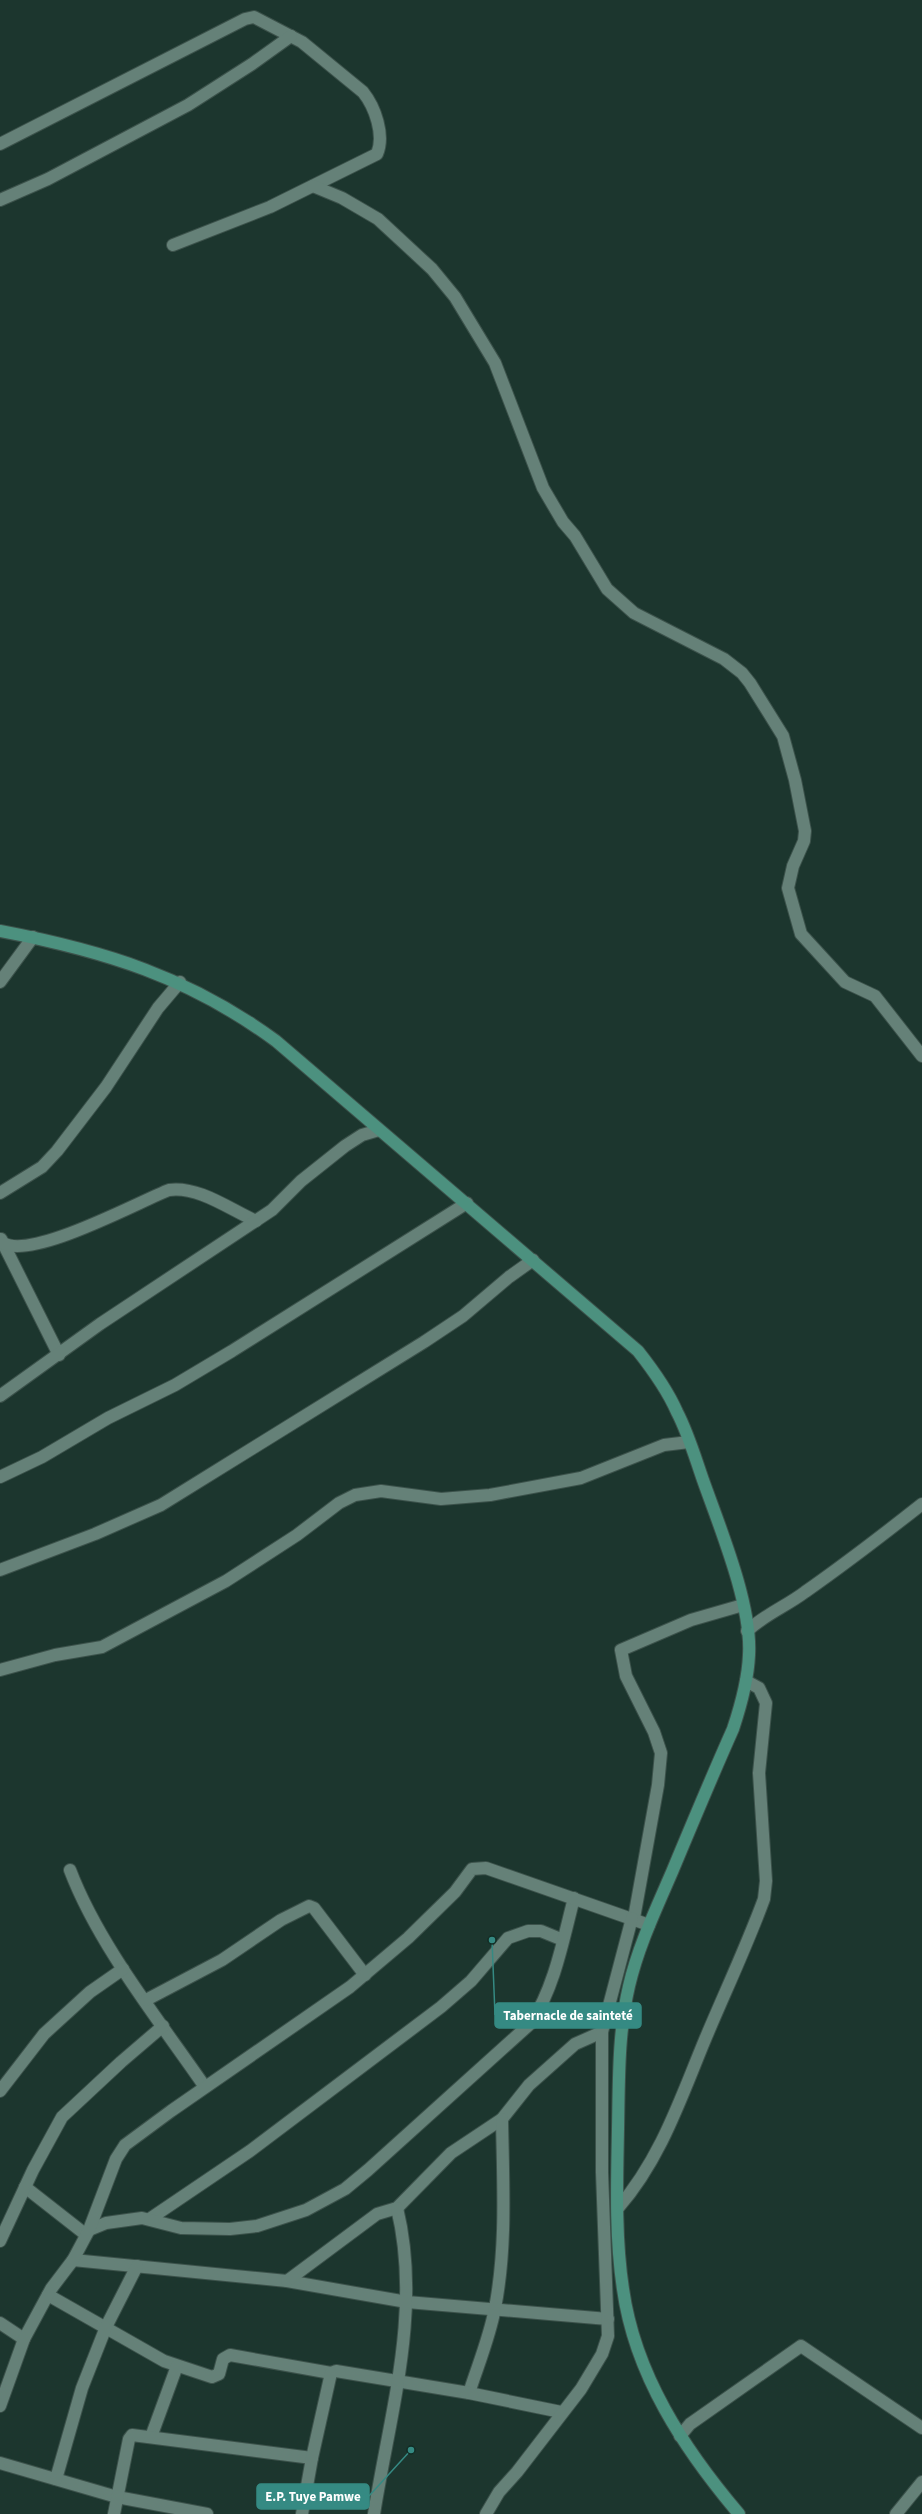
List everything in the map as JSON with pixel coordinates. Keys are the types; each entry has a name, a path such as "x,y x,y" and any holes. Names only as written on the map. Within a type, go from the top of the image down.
{"main road":[{"path":"0,931 33,937 118,959 180,982 226,1006 276,1041 638,1351 667,1392 689,1442 723,1536 743,1605 749,1654 746,1681 733,1729 650,1925 629,1985 623,2018 618,2172 618,2208 623,2288 629,2319 652,2384 680,2436 704,2472 739,2514"}],"street":[{"path":"0,144 245,19 261,19 322,56 363,92 370,101 380,135 380,147 377,154 241,220 173,245"},
{"path":"0,200 55,175 188,105 236,75 290,36"},
{"path":"313,186 348,200 378,219 432,269 455,297 495,364 507,399 543,488 564,522 575,536 607,589 634,613 724,659 742,673 750,683 783,736 795,780 805,831 804,841 791,871 788,888 801,934 845,982 875,996 922,1056"},
{"path":"0,982 33,937"},
{"path":"0,1193 42,1167 57,1151 106,1087 158,1008 180,982"},
{"path":"0,1396 59,1355 100,1324 272,1210 302,1181 345,1146 362,1135 379,1130"},
{"path":"1,1240 8,1246 20,1246 68,1234 110,1218 169,1190 179,1188 221,1203 256,1221"},
{"path":"0,1477 42,1457 108,1418 175,1385 232,1351 467,1203"},
{"path":"1,1240 59,1355"},
{"path":"0,1570 95,1534 161,1505 424,1342 463,1316 509,1277 533,1260"},
{"path":"0,1670 55,1655 102,1647 226,1581 297,1535 339,1503 355,1495 381,1491 441,1499 490,1495 581,1478 664,1445 689,1442"},
{"path":"747,1631 764,1615 803,1594 841,1567 922,1504"},
{"path":"486,2514 499,2492 517,2472 561,2412 581,2389 602,2354 608,2336 602,2172 602,2032 633,1918 658,1785 661,1753 654,1732 626,1676 621,1650 691,1620 743,1605"},
{"path":"618,2208 647,2169 669,2126 764,1899 766,1880 760,1772 766,1702 759,1688 746,1681"},
{"path":"0,2406 24,2339 48,2295 73,2260 87,2232 116,2159 125,2145 365,1975 455,1892 472,1869 486,1868 650,1925"},
{"path":"70,1870 76,1888 123,1969 206,2087"},
{"path":"87,2232 126,2219 151,2218 181,2228 209,2229 257,2226 306,2210 345,2189 531,2023 539,2010 551,1981 574,1898"},
{"path":"146,2000 222,1960 282,1920 309,1906 314,1908 365,1975"},
{"path":"151,2218 250,2152 441,2007 471,1980 508,1938 528,1931 541,1931 562,1940"},
{"path":"0,2092 44,2034 90,1992 123,1969"},
{"path":"0,2241 25,2187 62,2117 163,2026"},
{"path":"287,2281 377,2214 397,2208 451,2154 502,2119 529,2085 575,2044 602,2032"},
{"path":"469,2393 495,2309 503,2228 502,2119"},
{"path":"602,2172 618,2172"},
{"path":"25,2187 87,2232"},
{"path":"374,2514 398,2382 407,2302 402,2230 397,2208"},
{"path":"73,2260 287,2281 407,2302 608,2319"},
{"path":"56,2479 82,2388 106,2327 137,2266"},
{"path":"48,2295 164,2361 212,2377 216,2377 223,2359 230,2355 331,2373 336,2371 469,2393 561,2412"},
{"path":"0,2323 24,2339"},
{"path":"680,2436 690,2424 801,2346 922,2428"},
{"path":"150,2437 177,2366"},
{"path":"302,2514 312,2458 331,2373"},
{"path":"114,2514 129,2439 136,2434 312,2458"},
{"path":"0,2463 117,2497 207,2514"},
{"path":"896,2514 921,2485"}],"place":[{"name":"Tabernacle de sainteté","path":"492,1940"},
{"name":"E.P. Tuye Pamwe","path":"411,2450"}]}
